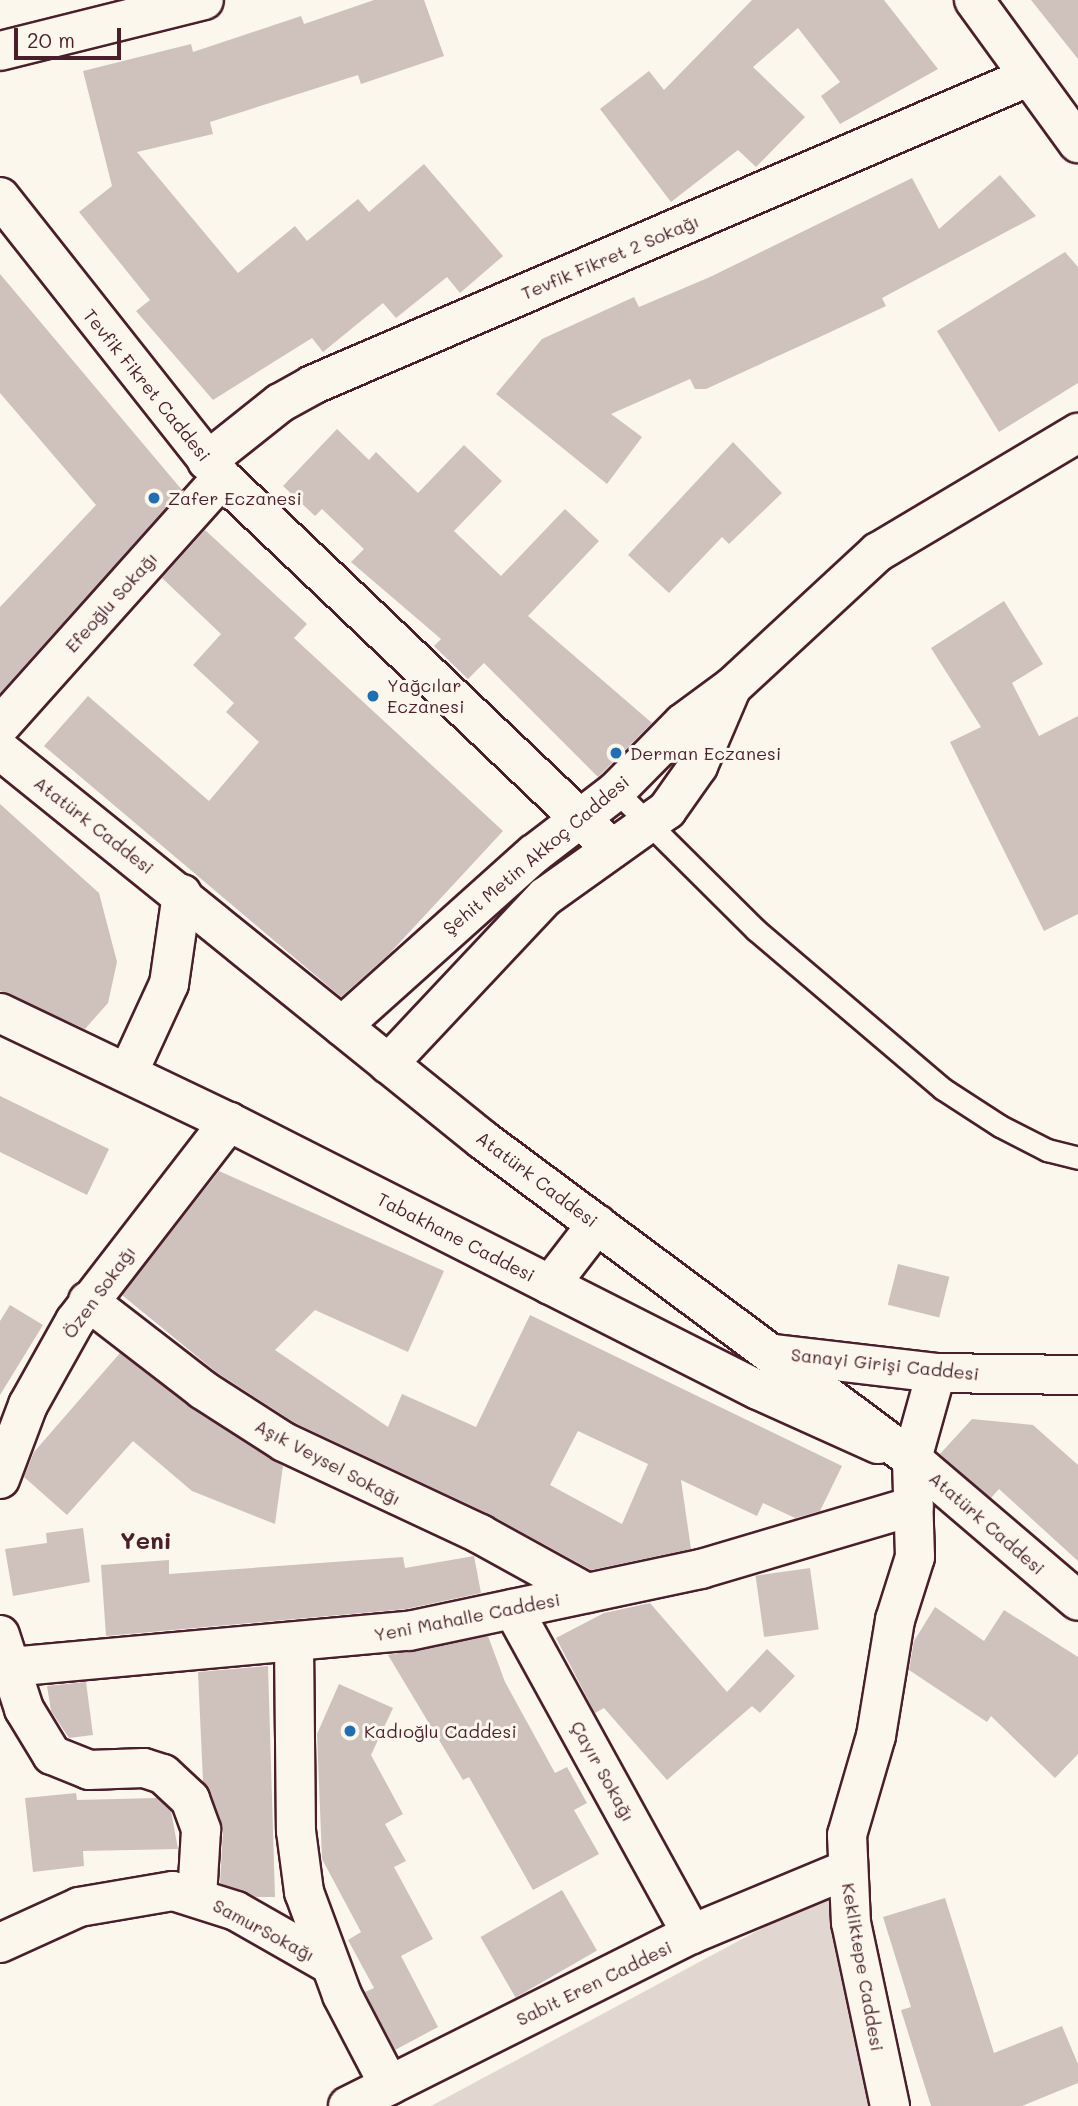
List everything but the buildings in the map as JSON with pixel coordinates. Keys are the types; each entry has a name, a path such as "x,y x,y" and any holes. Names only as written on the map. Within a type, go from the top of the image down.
{"street":[{"path":"0,51 204,0"},
{"path":"974,0 1078,144"},
{"name":"Tevfik Fikret 2 Sokağı","path":"215,469 279,403 312,385 1028,77"},
{"name":"Tevfik Fikret Caddesi","path":"0,197 215,469 612,849"},
{"name":"Şehit Metin Akkoç Caddesi","path":"342,1026 616,791 683,723 732,687 878,552 1078,433"},
{"name":"Efeoğlu Sokağı","path":"0,726 215,469"},
{"name":"Şehit Metin Akkoç Caddesi","path":"388,1064 545,897 647,825 684,791 732,687"},
{"name":"Atatürk Caddesi","path":"0,750 182,894 388,1064 912,1459 1078,1601"},
{"path":"128,1073 169,984 182,894"},
{"name":"Tabakhane Caddesi","path":"0,1013 229,1122 758,1390 912,1459"},
{"name":"Özen Sokağı","path":"0,1479 7,1431 88,1301 229,1122"},
{"path":"550,1285 597,1224"},
{"name":"Aşık Veysel Sokağı","path":"88,1301 203,1390 285,1442 366,1485 480,1534 587,1593"},
{"name":"Sanayi Girişi Caddesi","path":"775,1354 936,1373 1078,1375"},
{"name":"Kekliktepe Caddesi","path":"890,2106 846,1870 847,1835 876,1736 889,1644 915,1557 912,1459 936,1373"},
{"name":"Yeni Mahalle Caddesi","path":"6,1668 294,1644 409,1630 766,1552 914,1506"},
{"name":"Çayır Sokağı","path":"513,1609 692,1934"},
{"name":"SamurSokağı","path":"294,1644 296,1831 304,1892 328,1964 388,2085"},
{"path":"6,1668 37,1734 67,1765 145,1768 163,1774 190,1799 201,1830 197,1896"},
{"name":"Sabit Eren Caddesi","path":"348,2106 692,1934 846,1870"},
{"name":"SamurSokağı","path":"0,1943 79,1907 126,1895 173,1891 197,1896 236,1911 328,1964"}],"lane":[{"path":"616,791 647,825 833,999 943,1089 1023,1138 1078,1158"}],"shaded area":[{"path":"837,1888 877,2106 431,2106"}],"place":[{"name":"Zafer Eczanesi","path":"154,498"},
{"name":"Yağcılar Eczanesi","path":"373,696"},
{"name":"Derman Eczanesi","path":"616,753"},
{"name":"Kadıoğlu Caddesi","path":"350,1731"}],"district":[{"name":"Yeni","path":"146,1540"}]}
